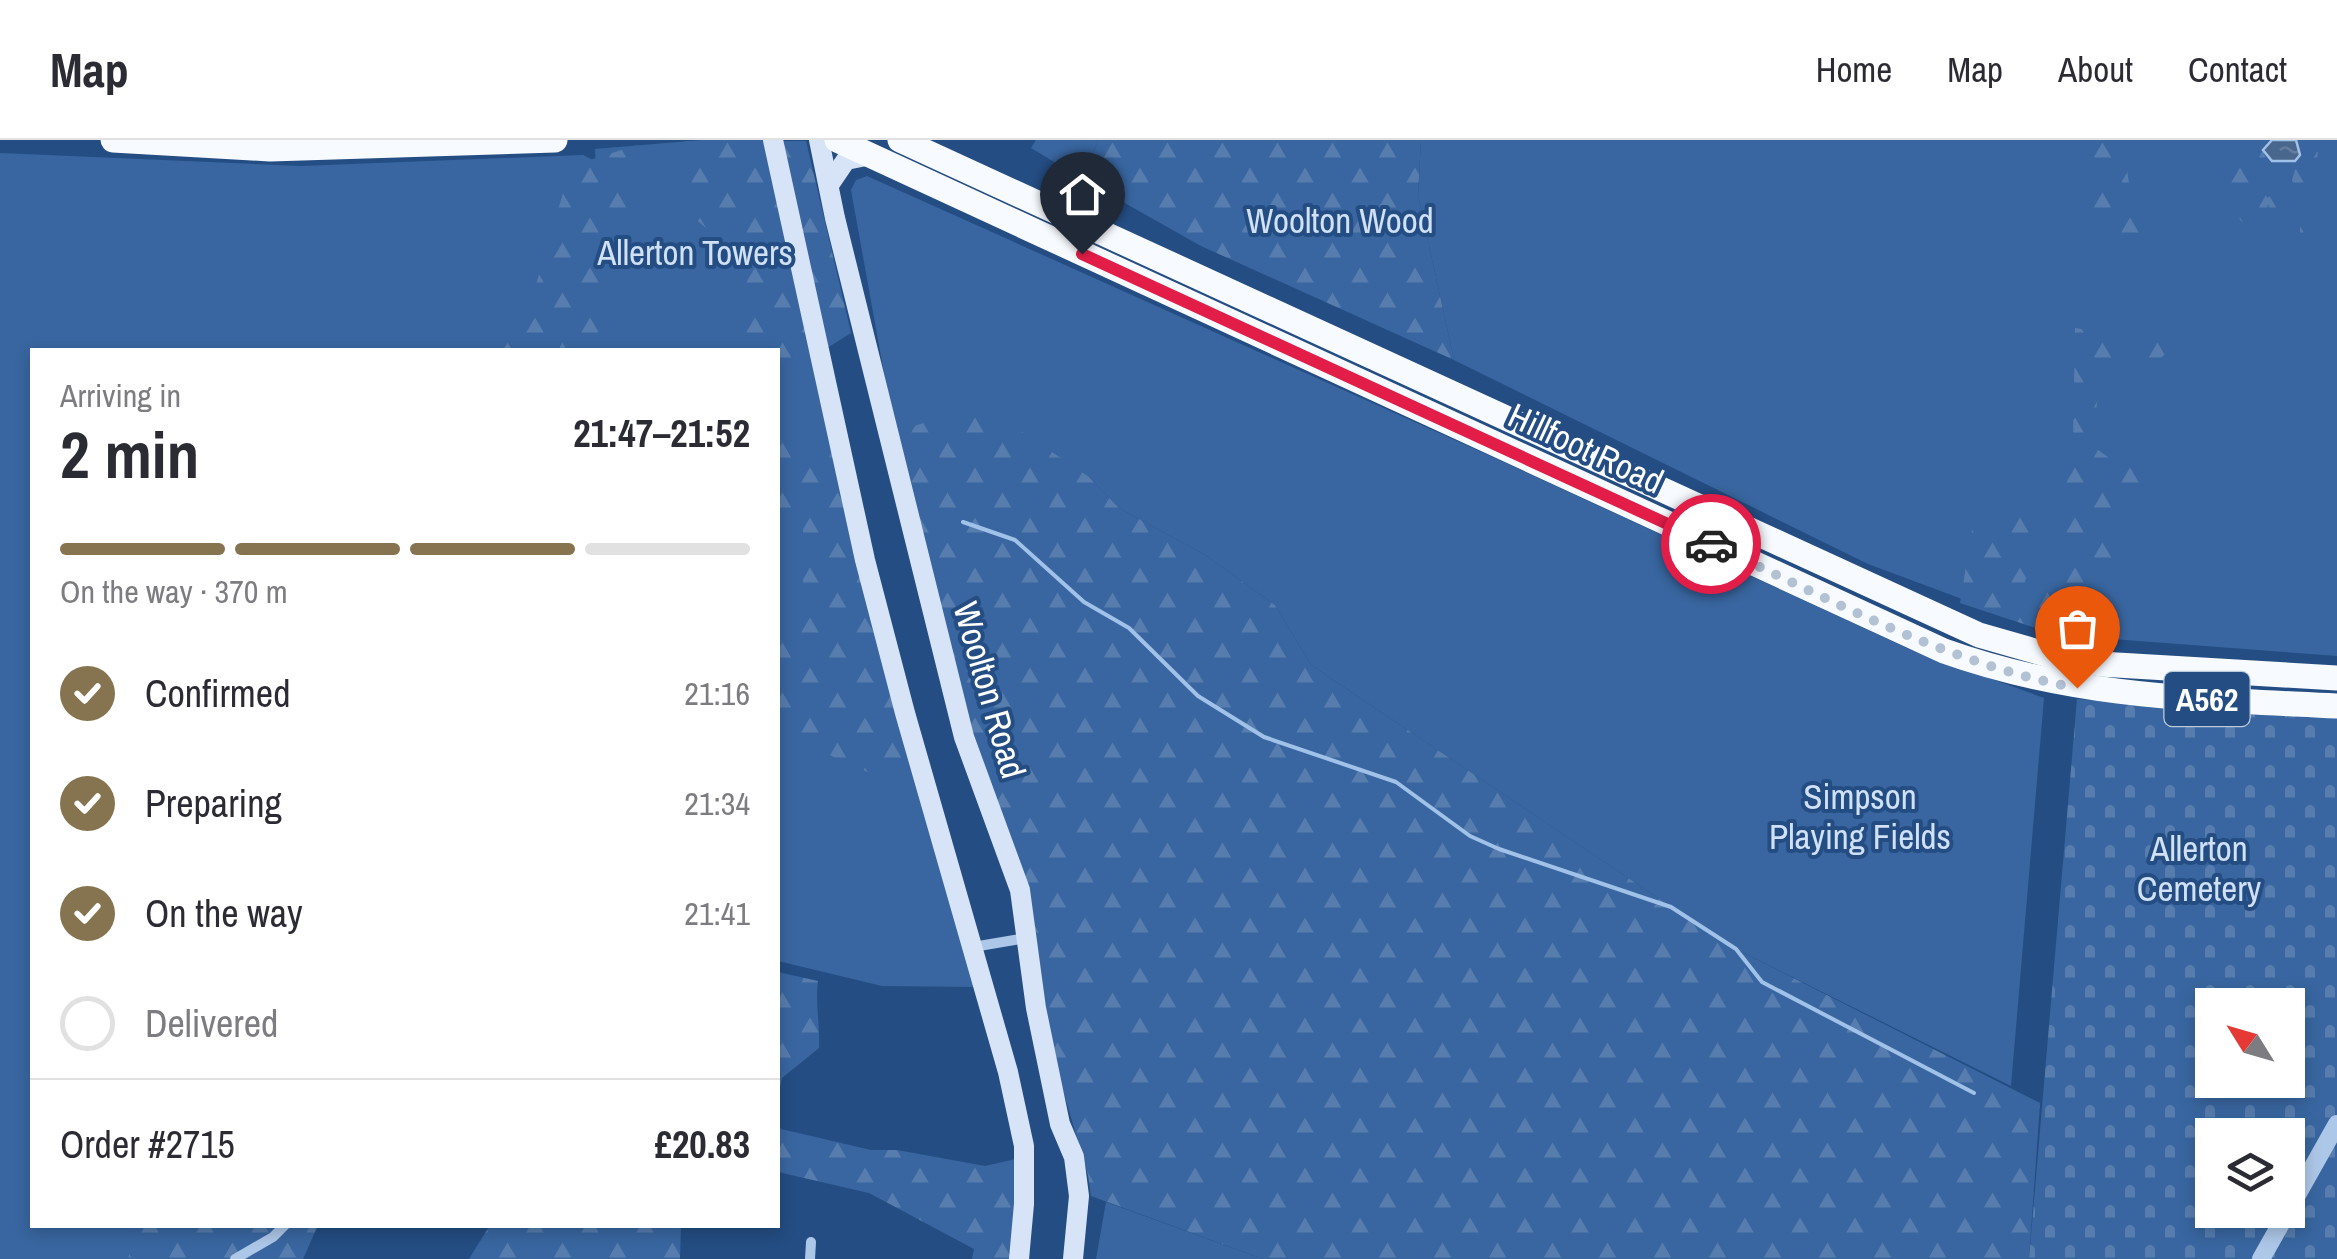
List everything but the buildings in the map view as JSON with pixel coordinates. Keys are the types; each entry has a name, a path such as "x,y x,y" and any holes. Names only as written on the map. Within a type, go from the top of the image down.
{"highway":[{"path":"113,140 270,149 556,140"},
{"name":"Hillfoot Road","path":"837,140 1896,630 1990,667 2077,688 2141,696 2337,706"},
{"name":"Hillfoot Road","path":"900,140 1979,636 2080,661 2337,678"}],"main road":[{"path":"773,140 865,560 1008,1072 1024,1146 1019,1259"},
{"name":"Woolton Road","path":"819,140 964,737 1020,890 1036,1008 1056,1104 1074,1157 1079,1196 1073,1259"},
{"path":"829,185 846,160 871,155"}],"street":[{"path":"2077,688 2080,661"},
{"path":"973,947 1026,938"},
{"path":"2261,1259 2337,1124"},
{"path":"235,1259 282,1228"},
{"path":"810,1259 811,1242"}],"green space":[{"name":"Allerton Towers","path":"702,140 767,140 981,987 882,986 780,961 780,348 582,348 601,280 595,149"},
{"path":"1036,140 1098,140 1084,180 1031,148"},
{"name":"Woolton Wood","path":"1098,140 1421,140 1418,195 1454,360 1201,246 1084,180"},
{"path":"1421,140 2337,140 2337,656 2059,635 1868,564 1454,360 1418,195"},
{"path":"2081,140 2139,140 2125,156 2133,211 2142,239 2083,245 2087,181"},
{"path":"2238,140 2269,140 2262,147 2269,168 2260,181 2267,198 2272,195 2299,210 2303,197 2292,180 2295,170 2305,164 2309,148 2318,152 2305,229 2318,231 2318,236 2300,234 2300,218 2271,214 2268,204 2267,210 2242,222 2222,197 2224,181 2241,167"},
{"path":"685,141 806,141 851,333 814,356 780,359 780,348 745,348 727,246 692,216"},
{"path":"637,145 634,215 594,348 504,348 532,298 571,166"},
{"path":"0,153 301,166 583,155 593,160 579,348 30,348 30,1228 187,1228 174,1259 0,1259"},
{"name":"Simpson Playing Fields","path":"867,176 1909,649 2044,698 2011,1086 1728,945 1311,665 1275,605 1205,555 1119,508 1089,477 897,445 851,190 856,180"},
{"path":"2075,328 2162,342 2165,354 2152,367 2105,358 2090,444 2112,460 2137,463 2141,491 2116,522 2115,555 2098,597 2090,646 1960,603 1975,512 2014,508 2023,520 2033,546 2023,588 2056,582 2066,567 2059,486 2073,444"},
{"path":"964,410 1012,425 1089,477 1119,508 1205,555 1275,605 1311,665 1728,945 2040,1103 2029,1259 1263,1259 1091,1196 1039,1009 1024,891 970,740 897,445 911,427"},
{"path":"780,433 800,465 838,439 916,752 881,778 780,733 780,617 803,606 803,522 791,513 780,521"},
{"name":"Allerton Cemetery","path":"2077,699 2337,714 2337,1115 2305,1169 2305,1118 2195,1118 2195,1228 2271,1228 2255,1259 2029,1259"},
{"path":"780,972 818,981 819,1048 782,1078 780,1088"},
{"path":"780,1128 871,1150 897,1150 985,1166 1020,1158 1014,1259 972,1259 974,1249 869,1193 780,1172"},
{"path":"2337,1131 2337,1259 2265,1259 2282,1228 2305,1228 2305,1188"},
{"path":"1106,1202 1263,1259 1096,1259"},
{"path":"137,1228 317,1228 303,1259 128,1259"},
{"path":"488,1228 681,1228 680,1259 469,1259"}],"water":[{"path":"2272,140 2296,140 2300,155 2295,161 2272,161 2263,150"}],"waterway":[{"path":"963,522 1015,540 1084,602 1129,628 1198,696 1264,737 1396,782 1470,836 1499,849 1671,907 1736,949 1762,982 1974,1093"}],"way so far":[{"path":"1711,544 1944,651 1990,667 2077,688"}],"route":[{"path":"1082,254 1711,544"}]}
